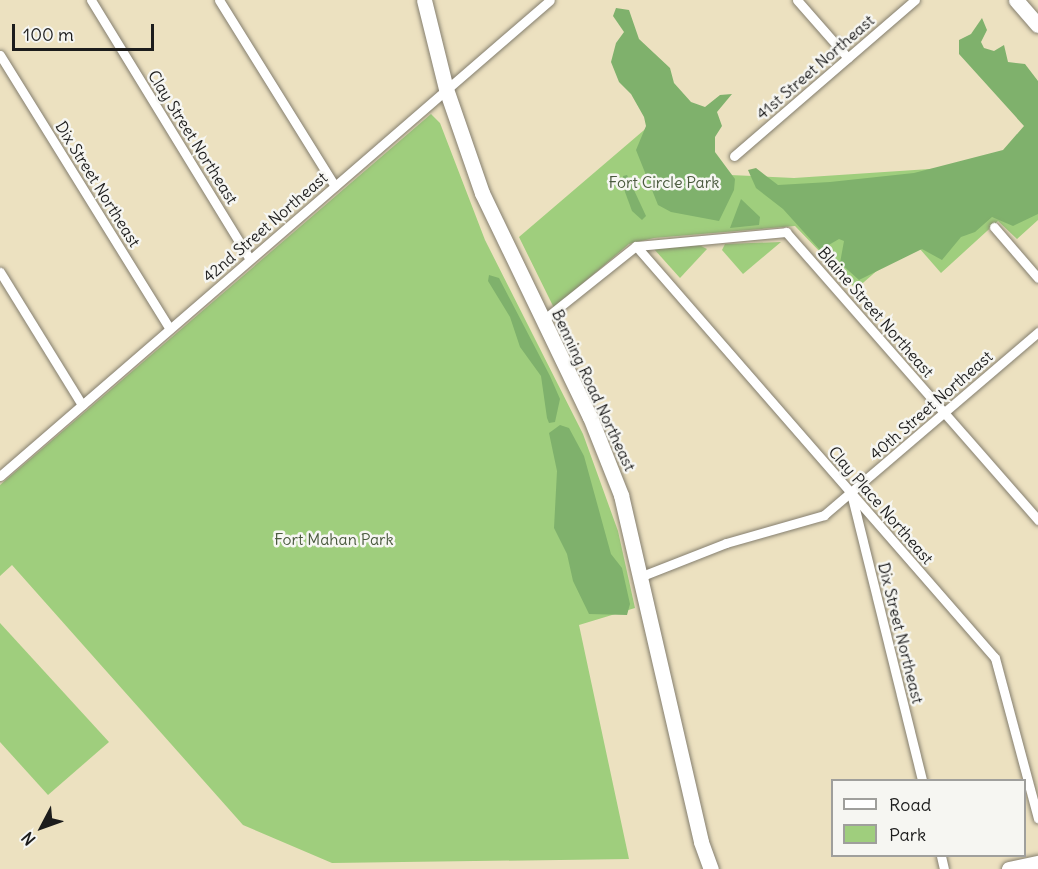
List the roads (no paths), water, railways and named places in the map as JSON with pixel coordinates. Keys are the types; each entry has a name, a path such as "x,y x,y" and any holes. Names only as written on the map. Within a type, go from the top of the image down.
{"main road":[{"name":"Benning Road Northeast","path":"424,0 446,89 482,193 610,463 642,576 701,842 711,869"},
{"path":"1016,0 1038,26"},
{"name":"Benning Road Northeast","path":"701,842 701,869"},
{"path":"1009,869 1038,863"}],"street":[{"name":"Clay Street Northeast","path":"91,0 250,259"},
{"path":"219,0 335,186"},
{"name":"42nd Street Northeast","path":"0,476 550,0"},
{"path":"797,0 848,58"},
{"name":"41st Street Northeast","path":"734,156 915,0"},
{"name":"Dix Street Northeast","path":"0,55 170,329"},
{"path":"994,227 1038,278"},
{"name":"Blaine Street Northeast","path":"636,246 786,232 1038,520"},
{"path":"542,321 636,246"},
{"name":"Clay Place Northeast","path":"636,246 997,662 1038,818"},
{"path":"0,272 82,405"},
{"name":"40th Street Northeast","path":"642,576 726,543 813,521 851,494 1038,332"},
{"name":"Dix Street Northeast","path":"851,494 922,779"}],"park label":[{"name":"Fort Circle Park","path":"664,182"},
{"name":"Fort Mahan Park","path":"334,539"}]}
